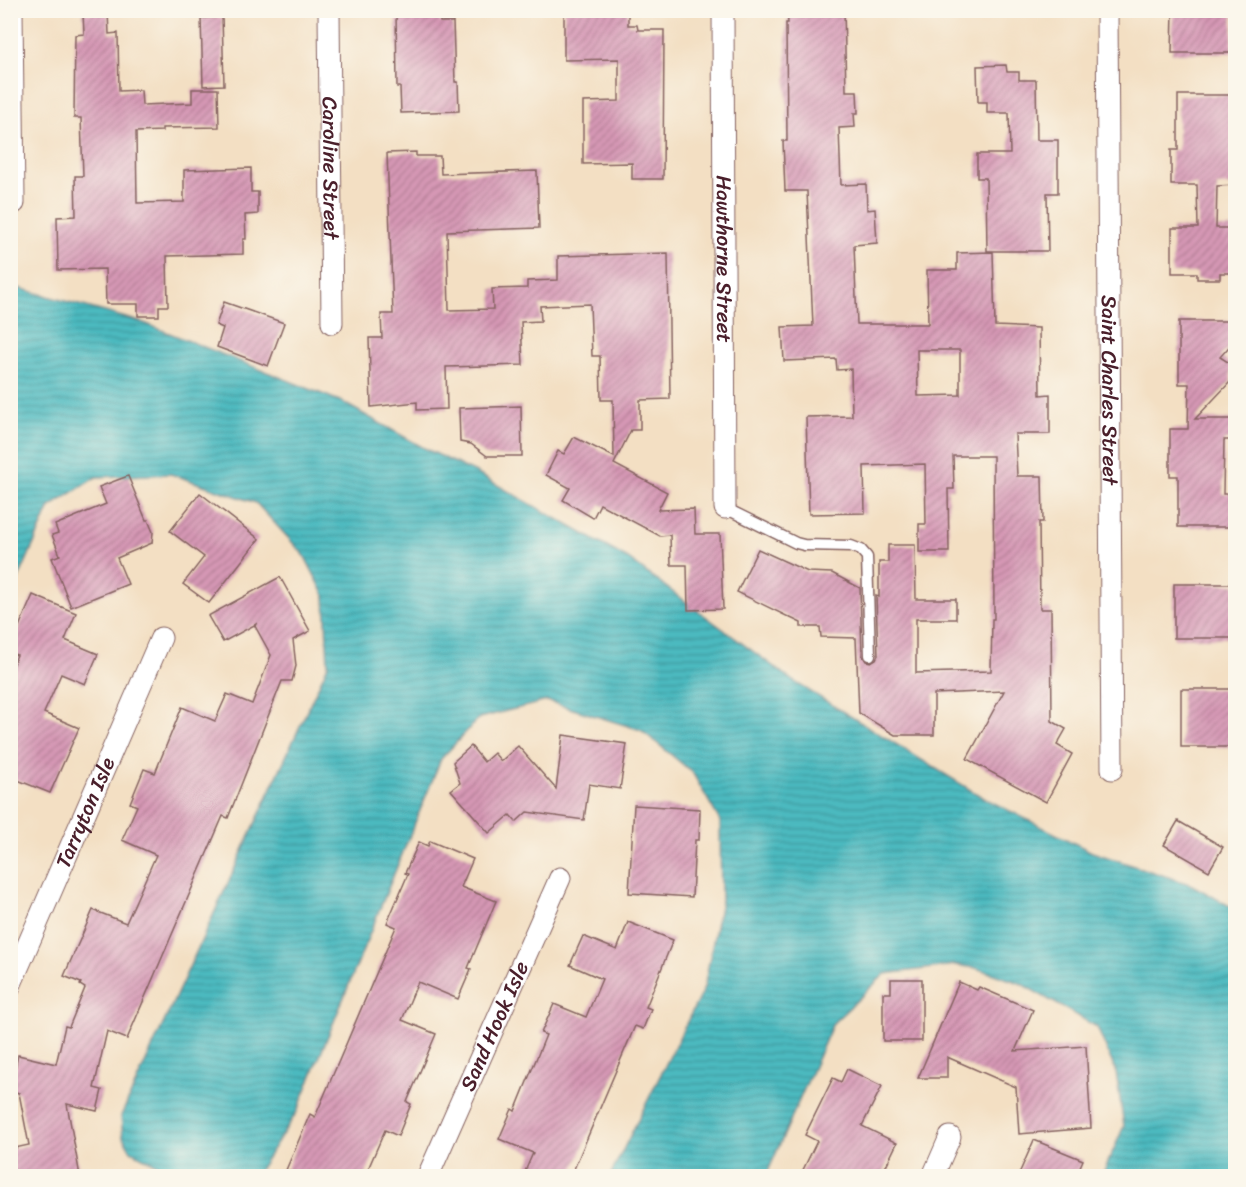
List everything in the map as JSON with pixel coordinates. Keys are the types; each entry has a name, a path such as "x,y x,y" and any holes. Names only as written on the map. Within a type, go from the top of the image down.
{"street":[{"path":"12,10 12,203"},
{"name":"Caroline Street","path":"329,10 332,323"},
{"name":"Hawthorne Street","path":"723,10 725,508"},
{"name":"Saint Charles Street","path":"1107,10 1112,769"},
{"name":"Tarryton Isle","path":"10,986 161,638"},
{"name":"Sand Hook Isle","path":"428,1176 560,878"},
{"path":"933,1176 950,1137"}],"lane":[{"path":"725,508 804,545 851,546 861,550 867,557 870,655"}],"water":[{"path":"11,286 144,323 342,402 424,448 476,473 628,559 793,681 982,797 1092,852 1192,885 1235,909 1235,1176 1102,1176 1124,1126 1116,1072 1097,1027 1020,983 976,968 956,965 885,974 833,1023 766,1176 610,1176 704,988 721,901 720,821 692,772 641,730 547,701 479,718 441,759 297,1112 255,1176 180,1176 131,1151 123,1137 121,1116 328,665 325,596 304,555 256,503 171,474 96,477 50,507 11,596"}],"building":[{"path":"396,10 439,10 440,22 453,22 455,82 458,82 459,111 401,113 400,87 397,87"},
{"path":"564,10 628,10 628,25 637,25 638,30 664,30 663,179 632,179 632,163 583,164 583,102 619,101 619,59 564,60"},
{"path":"787,10 844,10 846,91 857,91 858,113 854,113 855,127 839,128 841,185 866,184 867,210 875,209 877,243 854,245 857,324 928,324 927,270 957,270 957,253 993,252 995,326 1039,328 1040,395 1050,394 1050,434 1015,434 1017,476 1042,476 1043,522 1039,522 1040,609 1051,609 1052,721 1066,729 1057,745 1072,754 1046,802 967,759 1004,691 934,694 934,735 895,735 859,713 856,638 821,637 820,627 801,627 801,623 737,592 758,549 808,572 832,573 860,588 862,655 866,661 871,662 878,655 876,596 879,597 879,562 888,562 888,545 915,545 916,599 956,599 956,619 916,619 916,673 991,671 992,619 994,619 993,456 953,456 954,489 948,489 949,552 919,552 919,524 926,524 925,464 864,466 865,513 809,514 806,417 852,416 851,369 837,370 836,359 784,361 782,327 813,326 807,191 785,191 783,141 787,141 786,23 788,23","holes":["917,350 960,350 960,395 918,396"]},
{"path":"1173,10 1233,10 1232,53 1172,53"},
{"path":"108,12 109,34 118,33 119,91 141,90 142,105 192,103 192,89 218,89 219,127 162,128 162,131 136,132 137,203 184,202 184,170 251,168 251,192 258,192 258,214 245,215 246,239 243,239 243,254 167,256 168,306 159,306 159,316 138,316 138,304 106,304 105,269 58,270 57,217 76,216 75,176 83,176 81,118 74,118 75,35 84,34 83,13"},
{"path":"222,17 224,85 203,86 201,18"},
{"path":"1006,65 1007,72 1019,72 1019,80 1036,80 1037,140 1058,140 1058,193 1047,193 1048,251 987,251 986,178 977,178 977,154 1010,154 1009,113 987,113 987,102 978,102 977,66"},
{"path":"1178,95 1236,95 1236,185 1217,186 1216,228 1236,228 1236,273 1220,273 1220,279 1197,279 1197,273 1172,273 1172,228 1198,228 1197,185 1171,185 1171,150 1178,150"},
{"path":"416,152 416,156 440,156 441,174 537,171 539,228 447,231 449,310 493,309 492,289 527,288 527,281 558,280 558,256 668,253 670,399 640,400 640,430 631,430 614,464 667,492 658,510 694,509 695,534 720,534 723,609 688,610 687,565 671,565 670,535 660,536 600,504 593,518 563,500 570,488 546,475 558,451 564,454 574,437 614,457 613,400 601,400 600,356 592,356 590,304 540,306 541,321 521,322 523,365 446,367 447,409 417,410 417,402 371,407 369,338 382,338 381,314 393,314 387,153"},
{"path":"224,302 284,323 268,366 217,347 223,328 216,325"},
{"path":"1179,321 1234,321 1235,340 1220,357 1231,364 1231,381 1195,419 1236,419 1236,440 1224,440 1223,494 1236,494 1236,527 1178,527 1178,476 1170,476 1170,429 1188,429 1189,384 1179,384"},
{"path":"521,406 522,456 487,456 471,444 460,442 459,408"},
{"path":"128,476 153,532 152,543 117,558 128,584 71,607 52,558 60,555 52,535 58,533 55,525 106,504 99,487"},
{"path":"200,493 259,539 209,603 183,584 204,557 170,531"},
{"path":"280,577 310,631 293,640 296,666 292,681 282,681 228,818 223,816 127,1039 107,1031 94,1088 102,1090 97,1111 67,1104 80,1176 10,1176 10,1149 29,1145 19,1093 10,1091 18,1055 56,1064 65,1026 69,1027 85,988 80,985 81,983 64,976 93,910 126,923 156,855 122,840 137,806 130,803 144,769 155,773 182,707 215,721 227,694 252,704 271,655 256,624 223,642 208,616"},
{"path":"1174,584 1236,584 1236,638 1174,638"},
{"path":"33,595 76,613 65,640 98,654 85,684 61,674 44,713 79,728 50,793 10,777 10,671 17,655 10,653 10,647"},
{"path":"1181,689 1236,689 1236,747 1181,747"},
{"path":"563,735 627,744 620,789 589,784 584,820 527,812 516,822 510,815 489,833 451,790 460,783 453,762 471,746 484,762 494,753 501,761 518,746 556,789"},
{"path":"634,805 700,809 699,840 695,840 692,897 629,893"},
{"path":"1178,821 1223,847 1209,871 1164,845"},
{"path":"430,841 473,859 461,887 496,901 468,968 471,969 458,999 418,982 402,1020 436,1034 407,1102 411,1104 398,1136 385,1130 365,1176 302,1176 286,1170 310,1114 315,1117 396,927 387,923 408,874 405,873 419,842 428,846"},
{"path":"628,922 673,940 646,1007 651,1009 643,1029 635,1026 571,1176 523,1176 533,1153 499,1139 512,1109 515,1111 546,1035 541,1033 554,1004 586,1017 602,979 570,965 583,936 617,950"},
{"path":"891,979 922,979 922,1041 883,1041 883,993 891,993"},
{"path":"959,982 977,990 979,987 1033,1010 1015,1051 1086,1046 1091,1128 1019,1134 1016,1087 947,1057 947,1078 918,1078"},
{"path":"847,1069 882,1086 862,1126 897,1143 881,1176 800,1176 817,1141 805,1135 833,1078 841,1082"},
{"path":"1034,1140 1083,1160 1076,1176 1018,1176"}]}
